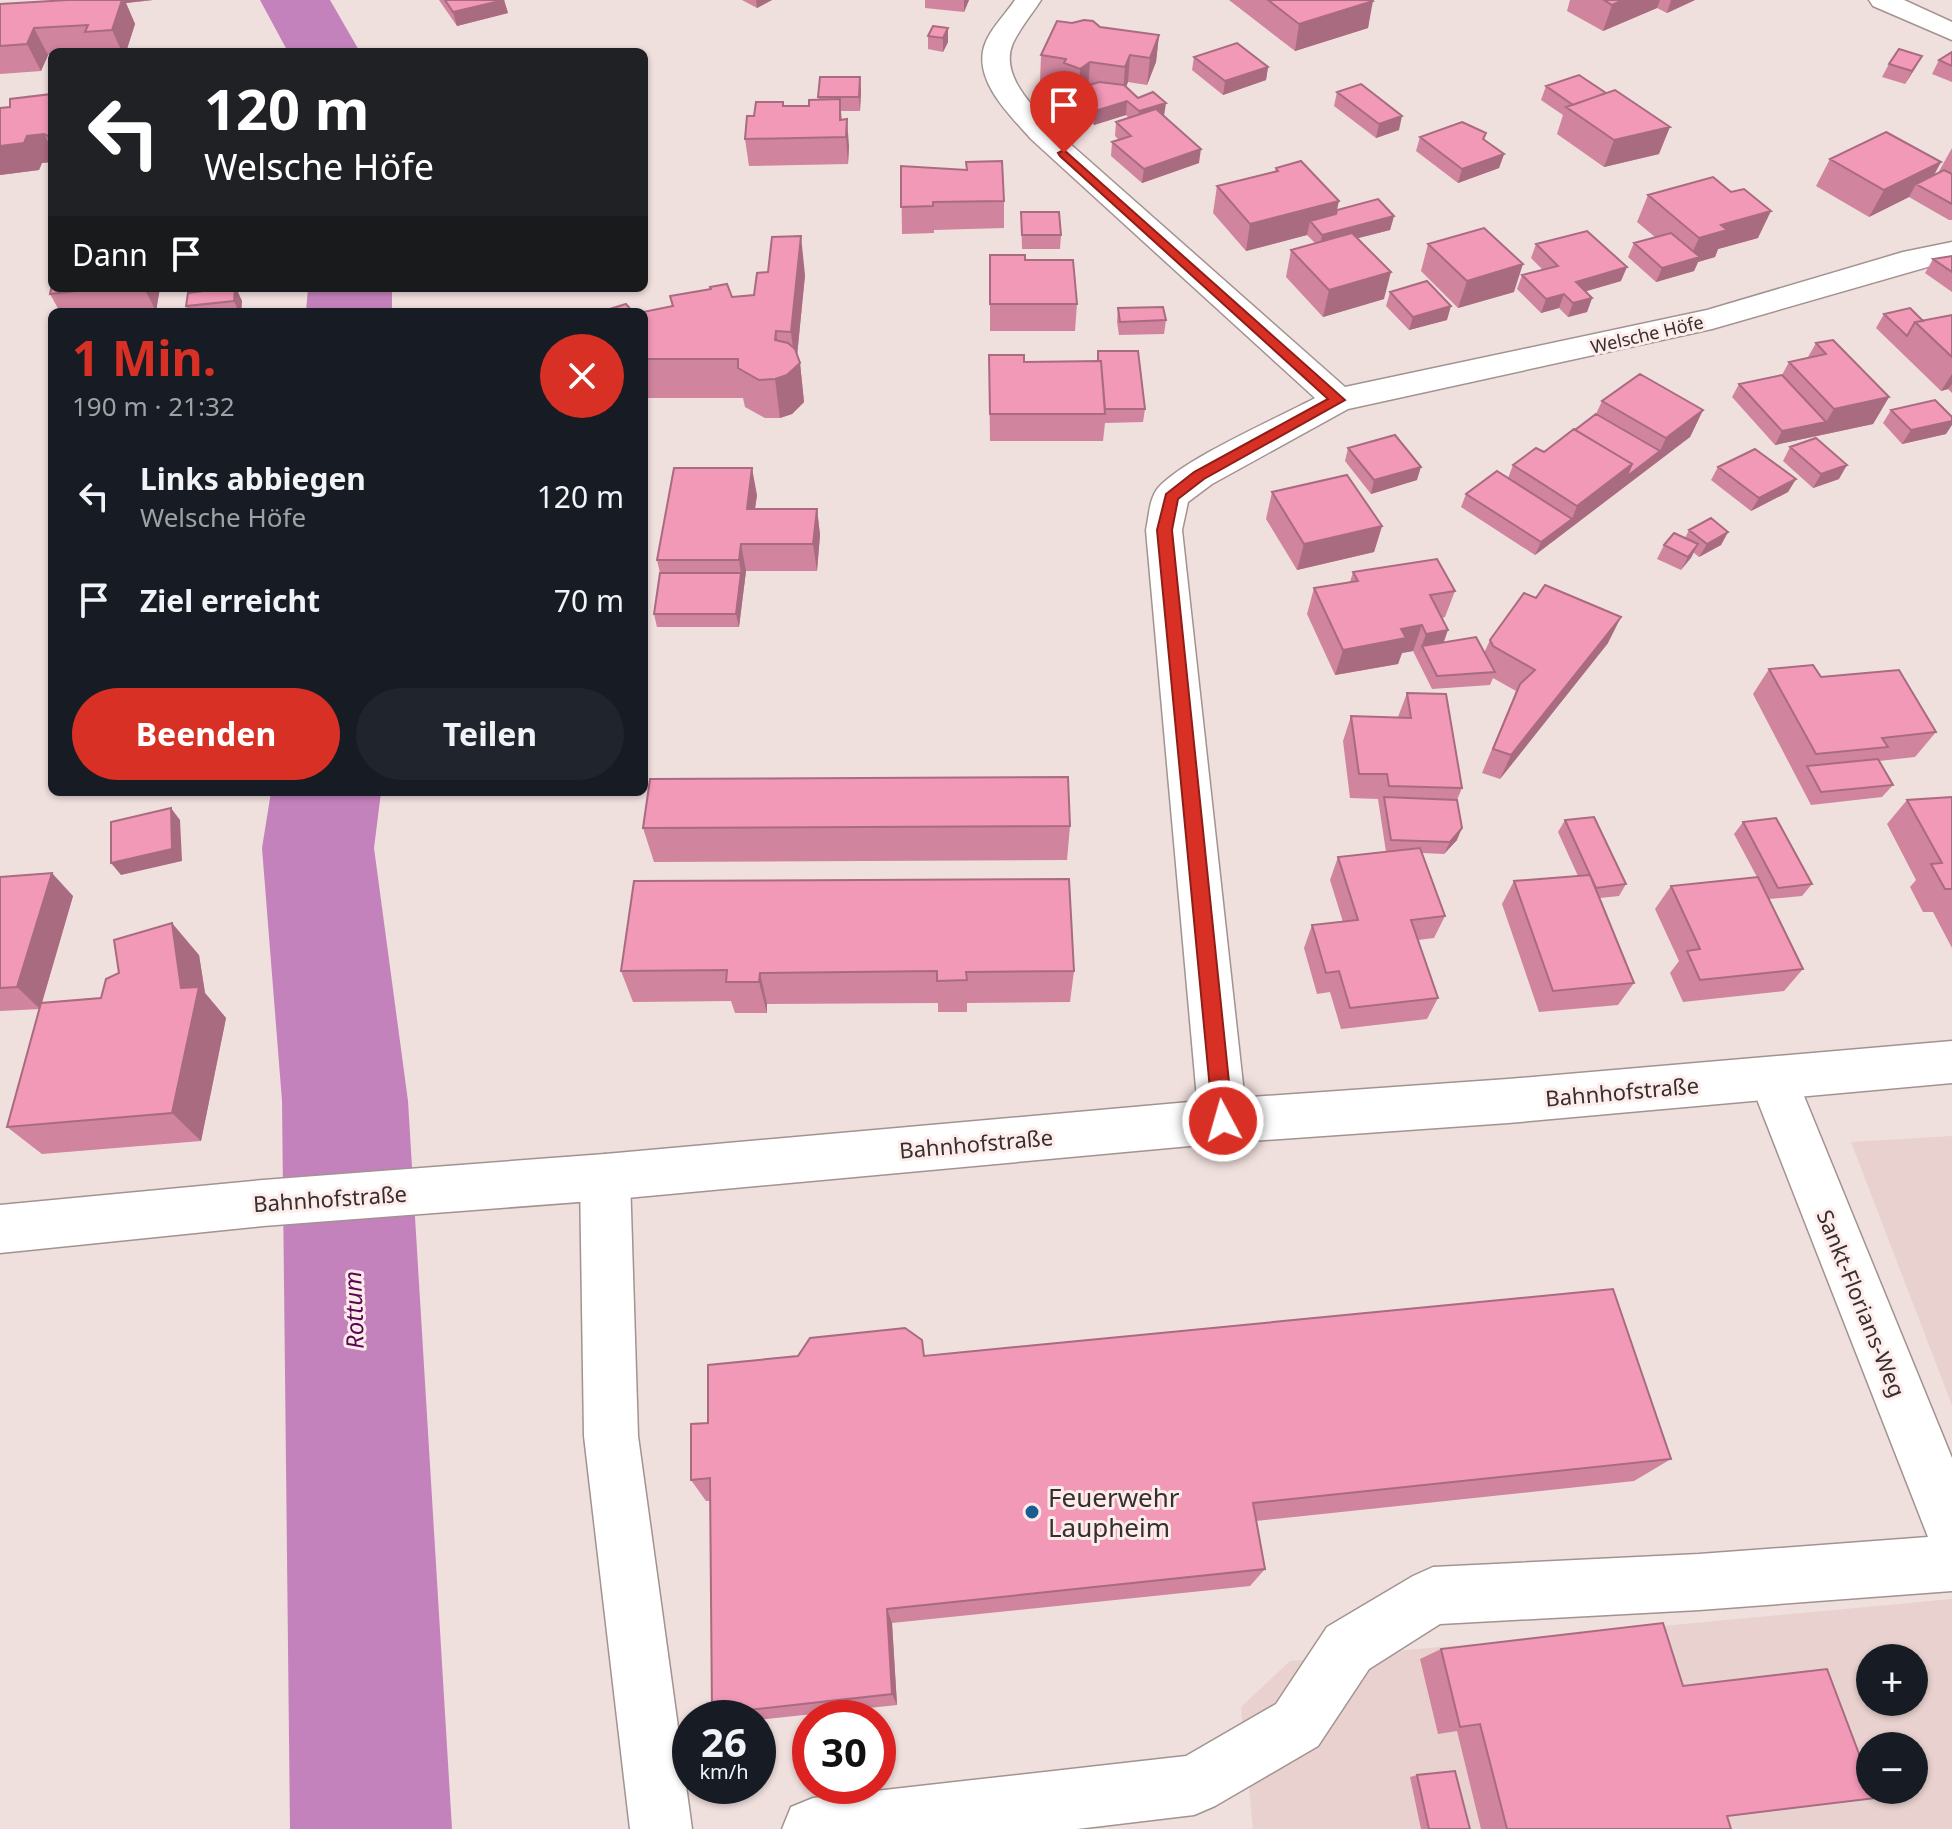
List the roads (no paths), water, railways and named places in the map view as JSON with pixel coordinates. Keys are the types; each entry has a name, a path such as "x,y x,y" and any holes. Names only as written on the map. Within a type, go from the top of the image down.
{"street":[{"path":"1028,0 997,49 1000,72 1010,96 1041,133 1338,400"},
{"path":"1882,0 1952,32"},
{"name":"Welsche Höfe","path":"1223,1121 1164,530 1171,497 1199,475 1338,400 1712,319 1914,259 1952,251"},
{"name":"Bahnhofstraße","path":"0,1229 484,1184 605,1177 1223,1121 1773,1079 1952,1062"},
{"name":"Sankt-Florians-Weg","path":"1773,1079 1952,1526"},
{"path":"605,1177 611,1436 661,1829"},
{"path":"813,1829 1194,1785 1297,1725 1348,1648 1433,1596 1699,1582 1952,1563"}],"waterway":[{"name":"Rottum","path":"295,0 322,48"},
{"name":"Rottum","path":"349,308 350,292"},
{"name":"Rottum","path":"325,796 318,848 345,1101 371,1829"}],"place":[{"name":"Feuerwehr Laupheim","path":"1032,1512"}]}
